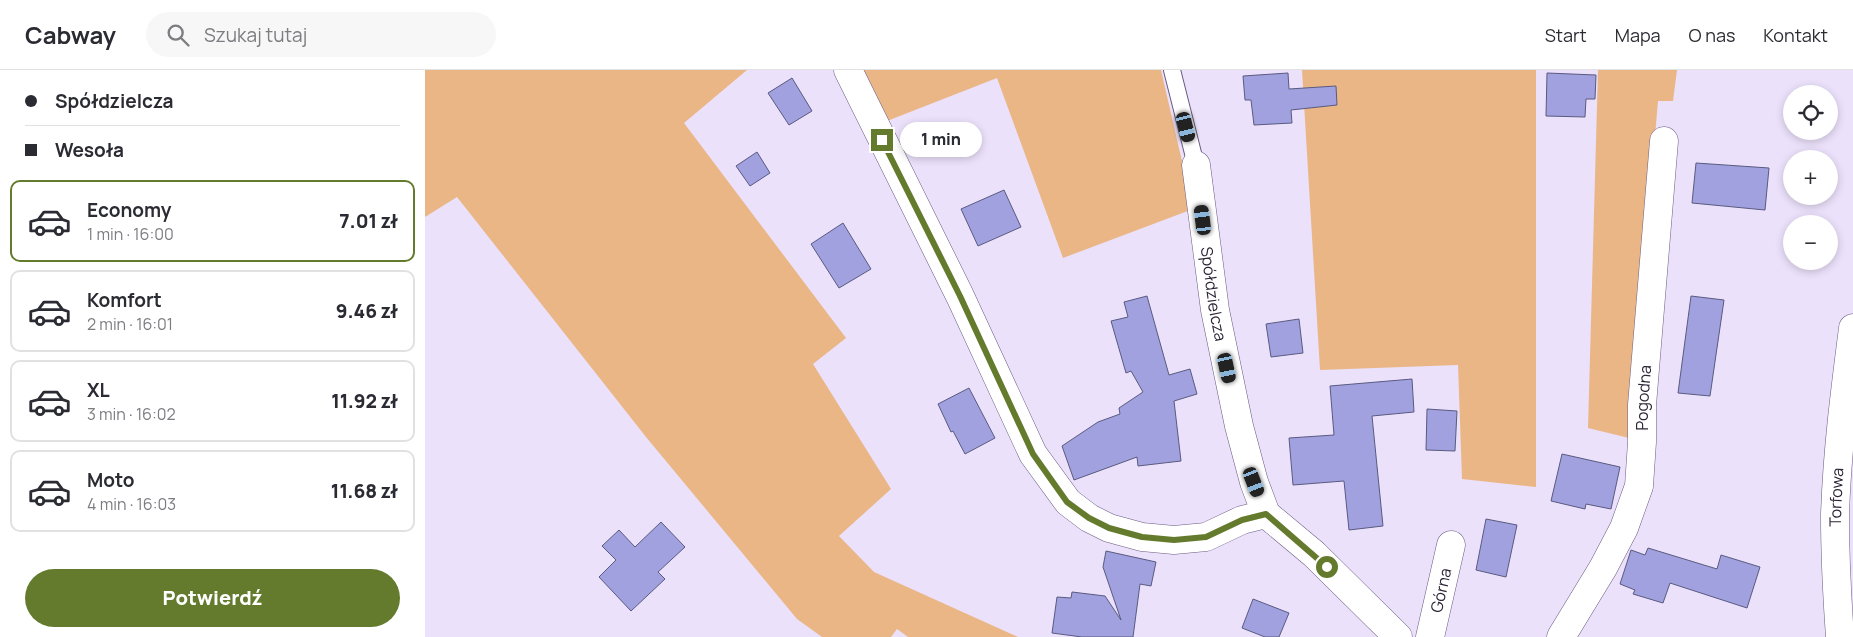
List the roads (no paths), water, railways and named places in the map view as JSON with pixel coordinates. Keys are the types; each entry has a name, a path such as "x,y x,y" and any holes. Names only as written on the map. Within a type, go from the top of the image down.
{"street":[{"path":"848,70 960,296 1033,454 1067,502 1089,518 1109,528 1142,537 1174,540 1206,537 1242,520 1266,514"},
{"name":"Pogodna","path":"1561,637 1603,568 1624,528 1639,486 1642,405 1664,141"},
{"name":"Spółdzielcza","path":"1196,165 1215,310 1239,426 1254,482 1266,514 1327,567 1398,637"},
{"name":"Torfowa","path":"1840,637 1836,577 1835,512 1842,410 1853,328"},
{"name":"Górna","path":"1429,637 1451,545"}],"lane":[{"name":"Spółdzielcza","path":"1172,70 1196,165"}]}
